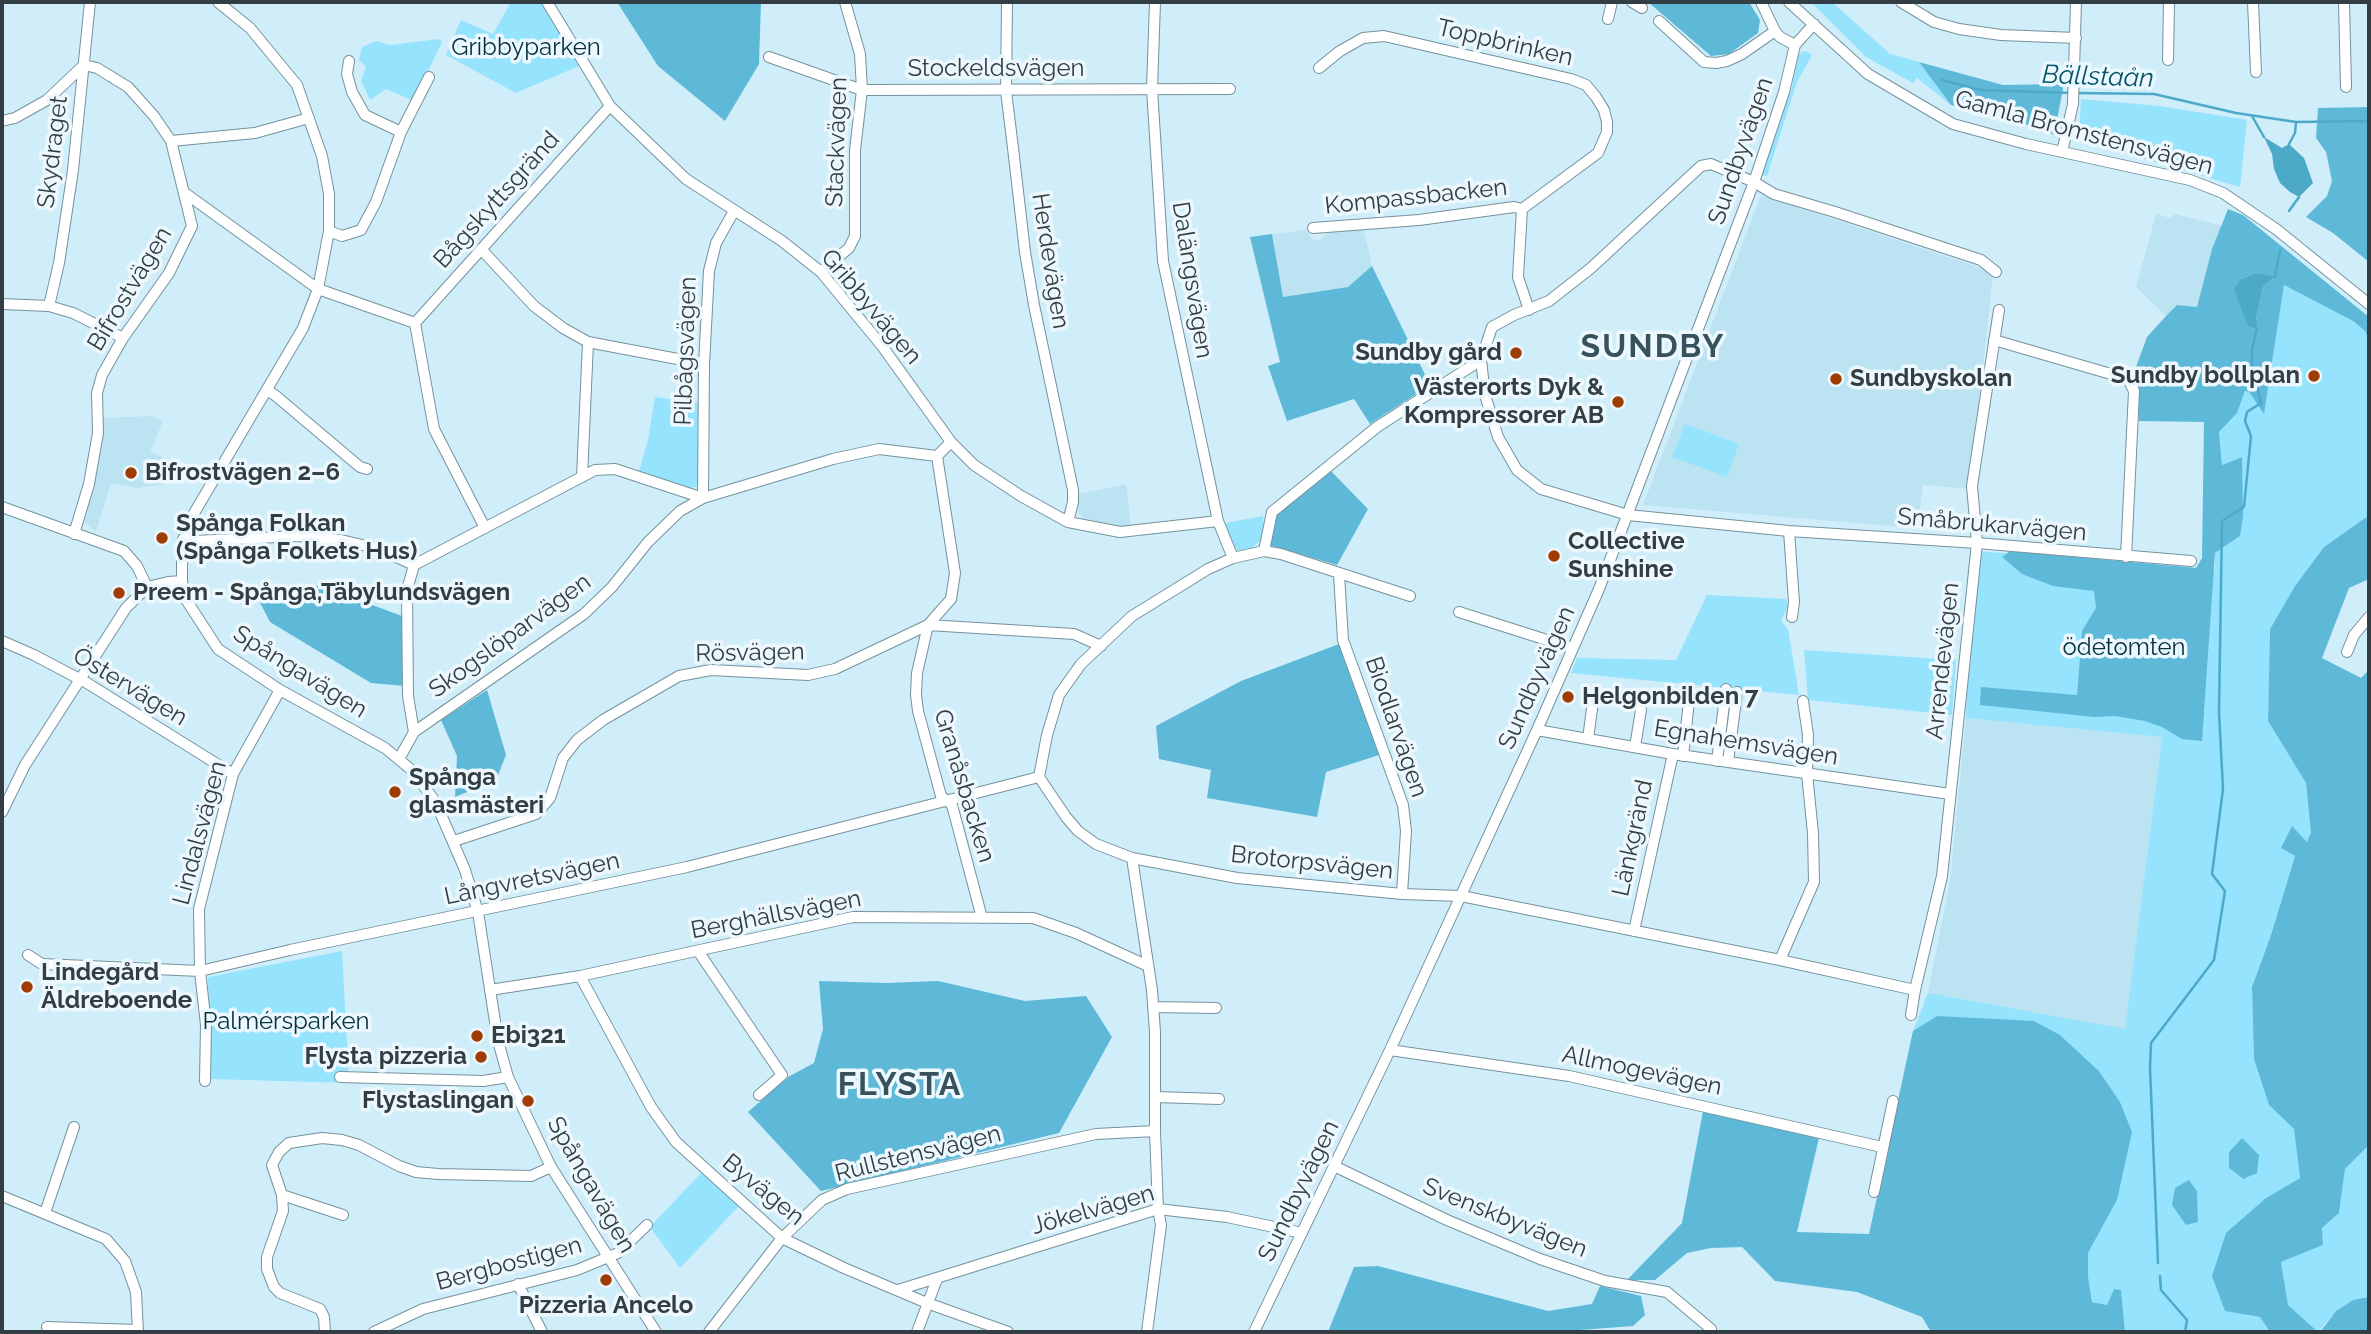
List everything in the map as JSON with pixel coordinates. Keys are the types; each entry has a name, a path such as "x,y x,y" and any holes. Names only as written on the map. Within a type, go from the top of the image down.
{"street":[{"name":"Skydraget","path":"49,306 73,170 90,2"},
{"name":"Spångavägen","path":"218,2 250,27 297,85 322,156 329,194 329,231 318,289 303,328 193,515 183,539 182,581 186,598 218,649 280,690 385,748 414,772 436,803 454,841 478,912 498,1041 508,1077 551,1167 656,1332"},
{"name":"Gribbyvägen","path":"547,2 610,106 686,179 782,241 821,272 882,346 951,442 974,466 1068,522 1120,533 1218,521"},
{"name":"Stackvägen","path":"821,272 849,248 855,236 855,150 862,90 860,54 845,2"},
{"name":"Herdevägen","path":"1007,2 1006,91 1025,251 1041,345 1073,489 1068,522"},
{"name":"Dalängsvägen","path":"1155,2 1152,89 1164,271 1218,521 1233,558"},
{"path":"1608,19 1612,2"},
{"path":"1632,2 1643,8"},
{"path":"1761,2 1775,31 1795,45"},
{"name":"Gamla Bromstensvägen","path":"1789,2 1868,74 1953,124 2062,152 2190,180 2223,192 2276,229 2369,304"},
{"path":"1901,2 1934,22 1959,29 2001,35 2076,38"},
{"path":"2062,152 2073,104 2076,2"},
{"path":"2168,60 2169,2"},
{"path":"2253,2 2256,72"},
{"path":"2344,2 2346,87"},
{"path":"1659,21 1704,62 1727,61 1775,31"},
{"name":"Sundbyvägen","path":"1254,1332 1390,1050 1599,589 1754,182 1784,92 1795,45 1814,24"},
{"name":"Toppbrinken","path":"1320,68 1340,51 1363,38 1384,36 1571,79 1586,85 1604,110 1607,132 1604,143 1598,153 1522,209"},
{"name":"Stockeldsvägen","path":"769,57 862,90 1230,89"},
{"path":"349,61 347,74 352,92 365,115 401,132"},
{"path":"2,121 15,118 47,100 84,65"},
{"name":"Bifrostvägen","path":"74,534 89,484 98,433 97,393 102,375 122,338 169,273 192,226 171,141 154,116 128,87 97,68 84,65"},
{"path":"329,231 342,236 361,230 376,202 401,132 429,77"},
{"name":"Bågskyttsgränd","path":"415,323 610,106"},
{"path":"171,141 255,133 309,118"},
{"name":"Småbrukarvägen","path":"1754,182 1711,163 1701,166 1591,268 1549,300 1492,327 1481,360 1485,395 1498,437 1517,470 1541,489 1628,515 1789,531 2191,561"},
{"path":"1754,182 1774,194 1981,260 1996,272"},
{"path":"185,193 318,289 415,323 434,429 485,528"},
{"name":"Kompassbacken","path":"1314,228 1419,220 1514,206 1522,209"},
{"path":"1522,209 1518,277 1529,310"},
{"name":"Pilbågsvägen","path":"703,498 704,364 709,271 716,243 734,211"},
{"path":"481,249 534,306 563,328 588,342 704,364"},
{"path":"2,304 49,306 73,313 122,338"},
{"name":"Arrendevägen","path":"1911,1015 1942,876 1977,543 1972,486 1999,310"},
{"path":"1994,340 2128,379 2134,391 2126,557"},
{"path":"582,477 588,342"},
{"path":"1264,551 1272,512 1377,427 1481,360"},
{"path":"267,390 360,467 367,469"},
{"path":"928,625 951,599 956,573 937,456 951,442"},
{"name":"Skogslöparvägen","path":"399,759 414,732 584,614 612,587 648,542 680,511 703,498 833,459 879,449 937,456"},
{"path":"414,732 408,696 407,590 414,565 595,470 615,469 703,498"},
{"path":"2,507 124,551 137,566 147,587"},
{"path":"1789,531 1794,601 1792,618"},
{"path":"183,539 194,541 299,536 341,540 379,549 414,565"},
{"path":"1040,777 1047,735 1059,695 1081,664 1132,616 1208,569 1233,558 1264,551 1281,554 1410,596"},
{"name":"Biodlarvägen","path":"1339,574 1343,640 1403,805 1406,831 1402,894"},
{"path":"2,812 25,765 126,608 147,587 182,581"},
{"path":"1459,612 1572,648"},
{"path":"2347,652 2354,635 2369,617"},
{"name":"Rösvägen","path":"454,841 536,814 550,799 563,758 577,740 603,720 679,676 712,670 808,675 835,669 928,625 1074,634 1101,646"},
{"name":"Granåsbacken","path":"928,625 917,673 916,695 941,796 951,805 982,918"},
{"name":"Östervägen","path":"2,641 79,679 233,774"},
{"name":"Lindalsvägen","path":"205,1081 206,1025 200,971 199,909 233,774 280,690"},
{"path":"1723,761 1732,691"},
{"path":"1588,739 1593,701"},
{"name":"Länkgränd","path":"1634,931 1689,701"},
{"path":"1780,960 1814,882 1813,833 1807,774 1808,735 1803,701"},
{"path":"1635,747 1641,710"},
{"name":"Egnahemsvägen","path":"1537,730 1678,755 1950,794"},
{"name":"Brotorpsvägen","path":"1040,777 1066,817 1079,831 1096,844 1132,858 1237,878 1402,894 1461,896 1915,990"},
{"name":"Långvretsvägen","path":"28,955 42,964 200,971 687,867 1040,777"},
{"path":"1132,858 1153,1007 1155,1131 1161,1225 1147,1332"},
{"name":"Berghällsvägen","path":"490,990 580,976 853,917 1033,918 1076,933 1148,966"},
{"path":"698,951 782,1075 760,1095"},
{"name":"Byvägen","path":"580,976 651,1107 676,1142 782,1238 927,1303 1008,1332"},
{"path":"1153,1007 1216,1008"},
{"name":"Allmogevägen","path":"1390,1050 1569,1076 1882,1147"},
{"path":"340,1077 484,1081 508,1077"},
{"path":"1155,1097 1219,1099"},
{"path":"1874,1192 1894,1101"},
{"path":"45,1213 74,1126"},
{"name":"Rullstensvägen","path":"709,1332 782,1238 822,1200 847,1189 1096,1134 1155,1131"},
{"path":"324,1332 324,1317 320,1309 280,1293 274,1287 267,1269 267,1257 283,1211 282,1195 272,1165 279,1152 289,1143 303,1139 342,1140 416,1172 531,1176 551,1167"},
{"name":"Svenskbyvägen","path":"1334,1166 1447,1220 1540,1259 1605,1281 1667,1292 1711,1329"},
{"path":"282,1195 343,1215"},
{"path":"2,1196 106,1239 125,1261 136,1292 137,1331 47,1327"},
{"name":"Jökelvägen","path":"898,1290 1158,1209 1227,1217 1302,1233"},
{"name":"Bergbostigen","path":"374,1332 423,1309 577,1270 618,1253 647,1225"},
{"path":"916,1332 937,1279"},
{"path":"518,1284 542,1332"}],"shaded area":[{"path":"2264,137 2282,148 2289,144 2304,158 2313,183 2299,197 2280,183"},
{"name":"Sundbyskolan","path":"1761,195 1993,272 1970,489 1923,485 1917,528 1643,505"},
{"path":"2156,214 2170,218 2175,214 2223,226 2212,249 2197,307 2177,305 2166,316 2136,287"},
{"path":"1363,227 1372,266 1348,287 1283,297 1272,234 1306,230 1314,241 1322,239 1330,230"},
{"path":"2255,273 2275,277 2263,287 2256,319 2257,329 2248,326 2234,289 2241,279"},
{"name":"Bifrostvägen 2–6","path":"153,416 163,421 150,452 175,462 163,484 138,488 111,483 96,532 84,521 103,418"},
{"path":"1126,484 1131,526 1113,527 1085,521 1078,511 1078,494"},
{"path":"1966,718 2162,737 2125,1030 1928,993 1950,881"}],"green space":[{"name":"Gribbyparken","path":"511,2 541,2 579,66 516,93 446,55 461,20 493,34"},
{"path":"617,2 761,2 759,64 725,121 658,66"},
{"path":"1648,2 1749,2 1760,20 1758,33 1729,54 1711,56"},
{"path":"1811,2 1832,2 1890,54 1919,62 1951,105 1917,78 1913,83 1866,57"},
{"path":"439,39 442,42 414,101 386,89 370,100 361,81 366,66 359,60 362,47 376,41 390,45"},
{"path":"1807,51 1812,55 1797,82 1767,176 1762,175 1792,87 1798,56"},
{"path":"1919,62 2003,85 2064,84 2054,135 2032,126 1951,105"},
{"path":"2081,99 2160,106 2247,120 2240,187 2079,140"},
{"path":"2369,107 2369,262 2333,233 2306,217 2327,196 2332,181 2326,152 2316,138 2318,108"},
{"name":"ödetomten","path":"2228,209 2243,215 2369,317 2369,339 2365,331 2353,321 2284,285 2264,414 2249,392 2245,391 2237,413 2219,432 2222,465 2242,457 2243,516 2240,536 2215,553 2202,741 2182,739 2145,721 2115,716 2094,717 1980,705 1981,687 2077,695 2082,631 2096,608 2094,591 2053,586 2022,574 2002,557 2010,551 2196,568 2202,558 2204,422 2139,421 2138,388 2133,375 2147,337 2166,316 2177,305 2197,307 2212,249","holes":["2255,273 2274,278 2263,287 2256,319 2248,326 2242,305 2241,279"]},
{"path":"1272,234 1283,297 1348,287 1372,266 1430,385 1370,424 1354,399 1287,421 1268,366 1280,362 1250,237"},
{"name":"ödetomten","path":"2284,285 2353,321 2365,331 2369,339 2369,518 2365,518 2324,547 2295,586 2270,629 2268,721 2306,783 2311,833 2308,843 2292,827 2281,848 2295,856 2252,987 2254,1059 2269,1105 2294,1129 2300,1178 2266,1198 2225,1310 2260,1317 2270,1332 2125,1332 2121,1290 2114,1289 2107,1305 2092,1302 2088,1276 2088,1253 2117,1200 2120,1102 2099,1071 2060,1035 1938,1016 1913,1031 1928,993 2125,1029 2162,737 1966,718 1967,633 1976,551 2215,569 2215,553 2240,536 2242,457 2222,465 2219,432 2237,413 2245,391 2249,392 2264,413","holes":["2242,1138 2256,1173 2242,1179 2229,1168 2229,1152"]},
{"path":"655,397 700,403 698,486 691,488 639,471 648,440"},
{"path":"1685,424 1739,444 1727,477 1672,457"},
{"path":"1329,469 1368,509 1337,565 1269,545 1277,515"},
{"path":"1263,516 1264,526 1260,541 1252,548 1237,550 1231,542 1225,523"},
{"path":"2365,518 2369,518 2369,579 2349,588 2322,658 2361,678 2369,670 2369,1145 2345,1169 2339,1213 2322,1228 2323,1245 2281,1262 2288,1305 2318,1332 2270,1332 2260,1317 2225,1311 2212,1276 2226,1233 2266,1198 2300,1178 2294,1129 2269,1105 2254,1059 2252,987 2295,856 2281,848 2292,826 2307,842 2311,833 2306,783 2268,721 2270,629 2295,586 2324,547"},
{"path":"251,585 321,586 402,616 405,686 371,683 270,622"},
{"path":"1707,595 1786,599 1788,606 1781,621 1788,629 1799,695 1571,673 1577,658 1676,660"},
{"path":"1339,644 1379,755 1326,772 1317,817 1207,798 1211,770 1159,759 1156,726 1241,681"},
{"path":"1804,650 1956,660 1952,715 1808,700"},
{"path":"487,690 506,755 496,780 455,797 457,756 441,720"},
{"name":"Palmérsparken","path":"342,951 349,1083 211,1079 208,977"},
{"path":"819,981 938,981 1025,1001 1086,996 1112,1037 1059,1133 821,1191 748,1112 788,1077 814,1063 823,1029"},
{"path":"1937,1016 2034,1021 2060,1035 2099,1071 2120,1102 2132,1132 2117,1200 2088,1253 2088,1276 2092,1302 2107,1305 2114,1289 2121,1290 2125,1332 1931,1332 1922,1317 1857,1292 1775,1281 1742,1247 1711,1248 1687,1253 1655,1280 1627,1280 1682,1223 1703,1111 1819,1138 1797,1232 1869,1234 1913,1031"},
{"path":"2242,1138 2259,1155 2257,1173 2243,1179 2229,1168 2229,1152"},
{"path":"2369,1145 2369,1297 2353,1300 2336,1311 2318,1332 2288,1305 2281,1262 2323,1245 2322,1228 2339,1213 2345,1169"},
{"path":"701,1173 739,1206 680,1268 650,1227"},
{"path":"2189,1180 2197,1191 2198,1222 2186,1225 2172,1205 2175,1188"},
{"path":"1378,1266 1548,1311 1592,1304 1600,1286 1641,1296 1645,1315 1633,1326 1553,1332 1328,1332 1354,1267"},
{"path":"2369,1297 2369,1332 2320,1332 2336,1311 2353,1300"}],"waterway":[{"name":"Bällstaån","path":"1942,80 1981,90 2071,93"},
{"name":"Bällstaån","path":"2078,93 2154,94 2236,113 2296,122 2369,121"},
{"name":"Bällstaån","path":"2252,116 2264,137"},
{"path":"2289,144 2295,133 2296,122"},
{"path":"2289,211 2299,197"},
{"path":"2275,277 2280,250"},
{"path":"2158,1263 2151,1043 2214,960 2225,891 2212,874 2223,789 2219,712 2222,521 2244,507 2251,436 2245,421 2247,412 2261,403 2252,364 2252,349 2257,329"},
{"path":"2160,1276 2161,1290 2187,1320 2185,1332"}],"place":[{"name":"Sundby gård","path":"1516,353"},
{"name":"Sundby bollplan","path":"2314,376"},
{"name":"Sundbyskolan","path":"1836,379"},
{"name":"Västerorts Dyk & Kompressorer AB","path":"1618,402"},
{"name":"Bifrostvägen 2–6","path":"131,473"},
{"name":"Spånga Folkan (Spånga Folkets Hus)","path":"162,538"},
{"name":"Collective Sunshine","path":"1554,556"},
{"name":"Preem - Spånga,Täbylundsvägen","path":"119,593"},
{"name":"Helgonbilden 7","path":"1568,697"},
{"name":"Spånga glasmästeri","path":"395,792"},
{"name":"Lindegård Äldreboende","path":"27,987"},
{"name":"Ebi321","path":"477,1036"},
{"name":"Flysta pizzeria","path":"481,1057"},
{"name":"Flystaslingan","path":"528,1101"},
{"name":"Pizzeria Ancelo","path":"606,1280"}],"district":[{"name":"SUNDBY","path":"1653,347"},
{"name":"FLYSTA","path":"900,1085"}]}
